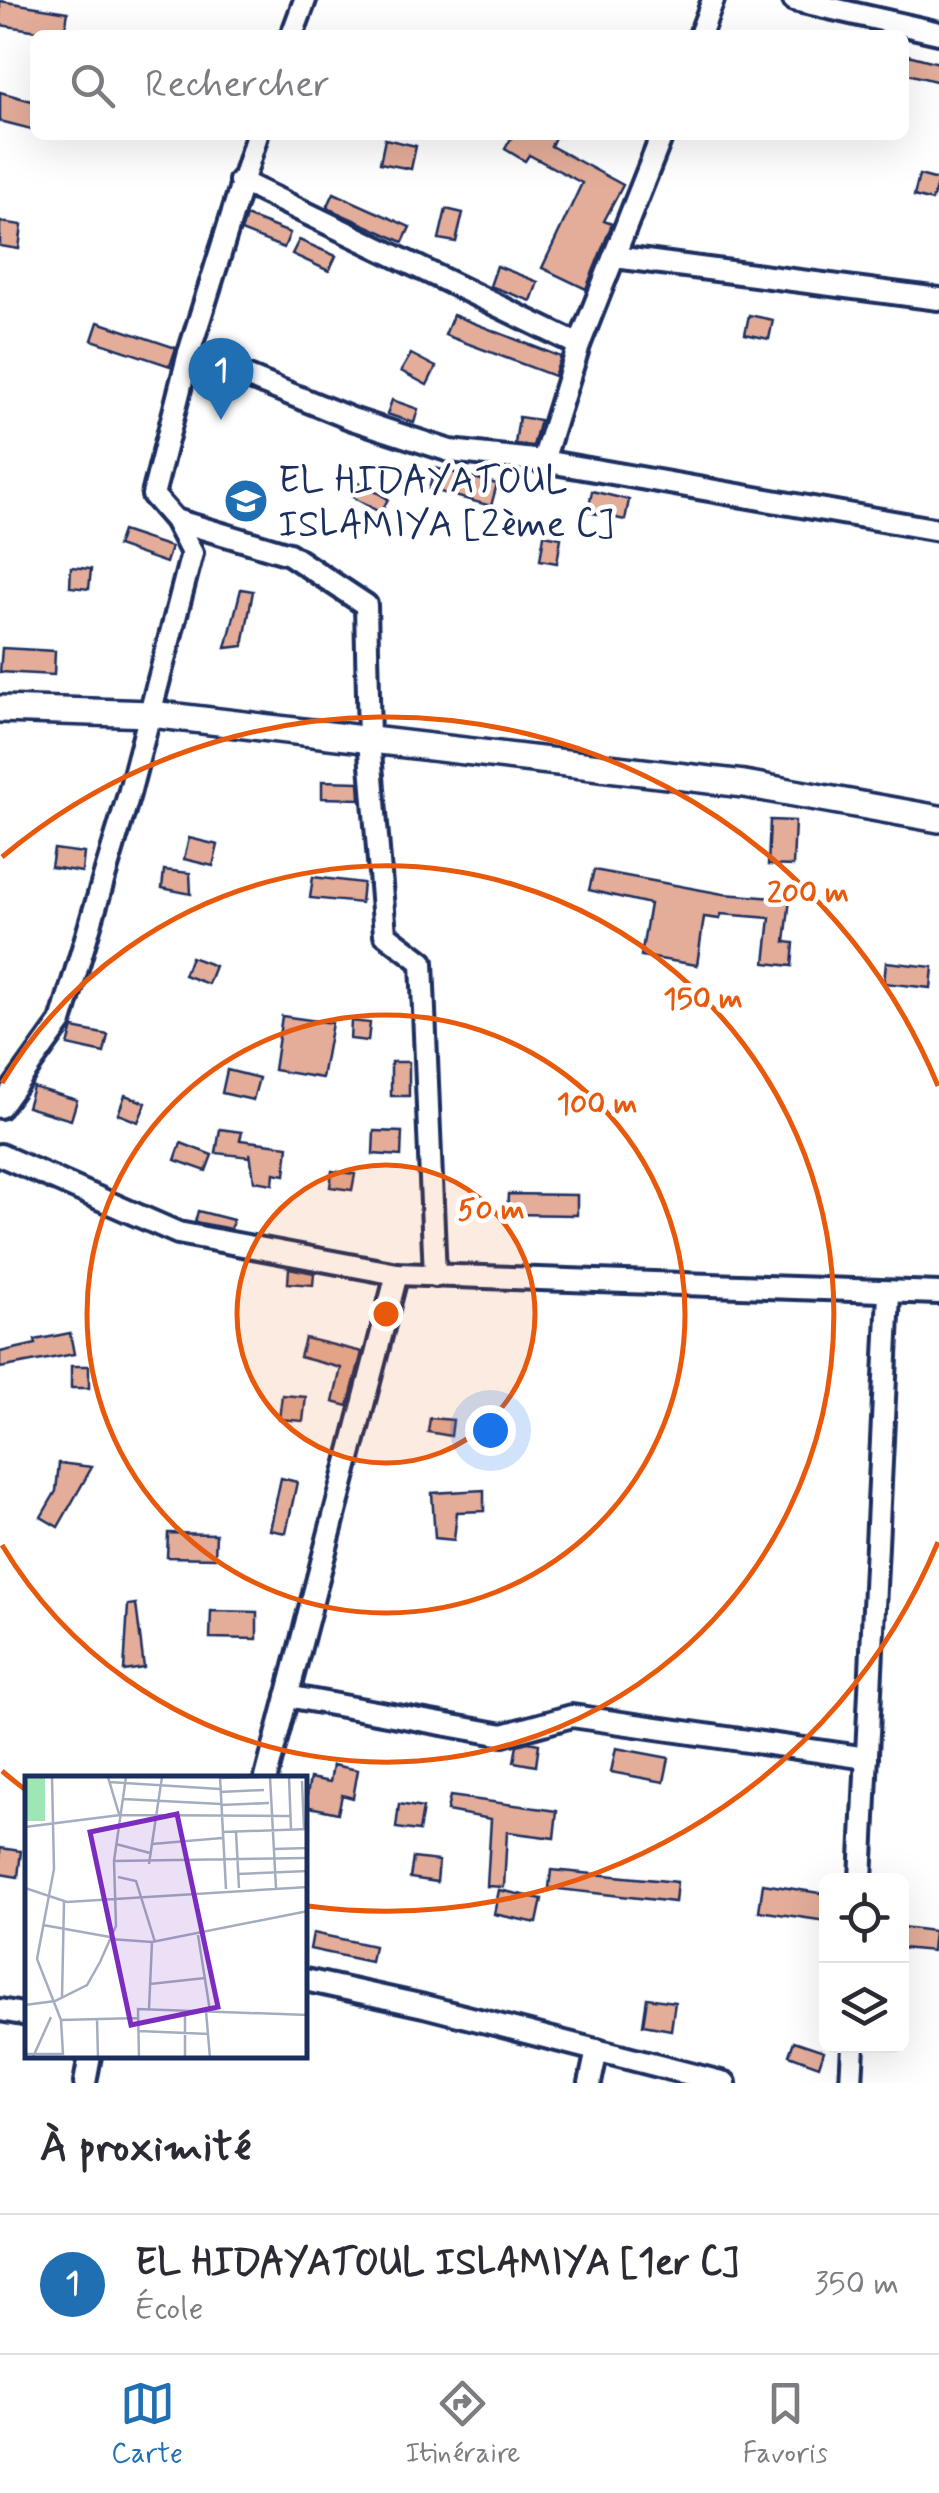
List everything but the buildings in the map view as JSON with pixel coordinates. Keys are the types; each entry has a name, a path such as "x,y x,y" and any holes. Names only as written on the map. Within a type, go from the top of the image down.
{"street":[{"path":"294,30 305,0"},
{"path":"702,30 713,0"},
{"path":"794,0 939,33"},
{"path":"0,1107 61,1022 152,714 192,553 175,520 153,495 190,354 254,140"},
{"path":"543,462 579,346 660,140"},
{"path":"240,180 579,346"},
{"path":"615,256 939,300"},
{"path":"190,354 352,419 450,451 543,462 939,530"},
{"path":"175,520 289,554 366,605 368,740 385,934 422,962 435,1276"},
{"path":"0,709 152,714 744,784 939,819"},
{"path":"0,1155 178,1233 397,1274 939,1293"},
{"path":"267,1776 397,1274"},
{"path":"861,1873 889,1294"},
{"path":"287,1696 503,1734 572,1716 867,1758"},
{"path":"308,1981 725,2083"},
{"path":"0,2010 25,2014"},
{"path":"590,2083 598,2050"},
{"path":"852,2083 853,2053"},
{"path":"85,2083 90,2058"}],"place":[{"name":"EL HIDAYATOUL ISLAMIYA [1er C]","path":"221,420"},
{"name":"EL HIDAYATOUL ISLAMIYA [2ème C]","path":"246,501"}]}
